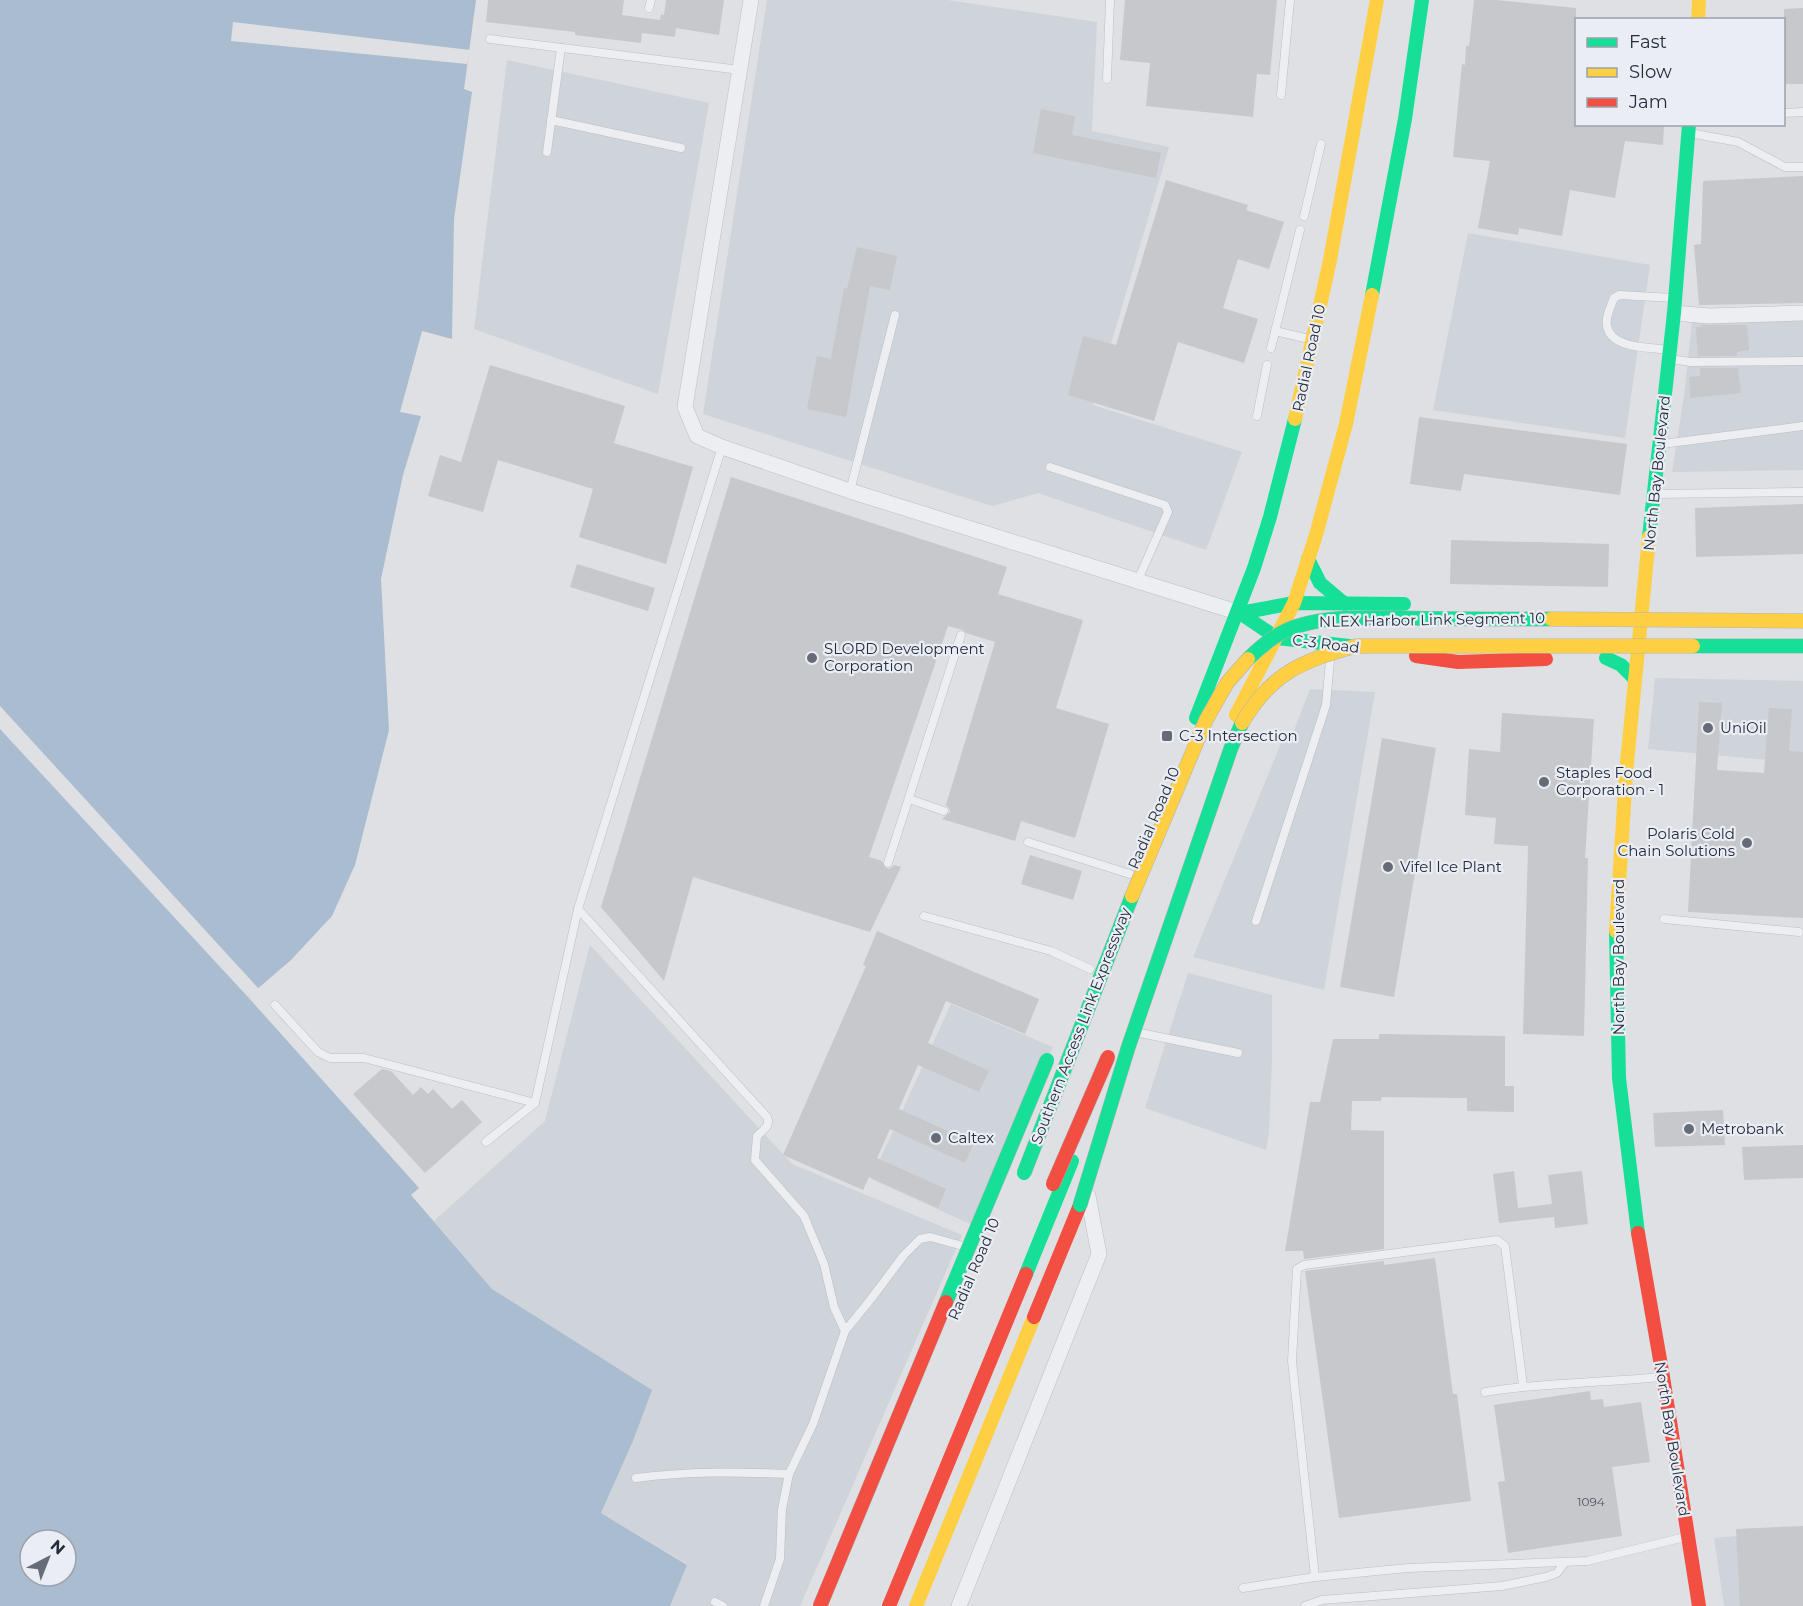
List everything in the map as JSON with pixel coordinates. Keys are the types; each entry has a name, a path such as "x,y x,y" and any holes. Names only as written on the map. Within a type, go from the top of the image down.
{"main road":[{"name":"Radial Road 10","path":"834,1606 982,1251 1090,969 1134,877 1240,613 1270,519 1298,412 1377,0"},
{"path":"889,1606 1078,1145 1235,718 1294,603 1346,424 1405,118 1422,0"},
{"path":"1698,18 1699,0"},
{"name":"North Bay Boulevard","path":"1689,129 1675,306 1641,608 1616,919 1619,1078 1639,1243 1663,1377 1699,1606"},
{"path":"1308,559 1320,583 1345,603"},
{"path":"1240,613 1294,603 1803,609"},
{"name":"C-3 Road","path":"1240,613 1277,638 1458,662 1803,653"},
{"name":"NLEX Harbor Link Segment 10","path":"1134,877 1214,704 1235,673 1263,645 1287,629 1310,621 1377,618 1803,621"},
{"path":"1244,700 1268,676 1296,657 1329,644"},
{"name":"NLEX Harbor Link Segment 10","path":"1179,896 1239,726 1249,708 1276,678 1317,657 1356,646 1376,645 1803,646"},
{"path":"1606,658 1621,665 1635,679"},
{"path":"1083,984 1134,877"},
{"name":"Southern Access Link Expressway","path":"1024,1173 1134,877"},
{"path":"1053,1184 1179,896"},
{"path":"916,1606 1080,1205 1128,1048 1179,896"},
{"path":"819,1606 1052,1049"},
{"path":"1032,1124 1078,1145"}],"street":[{"path":"752,0 685,407 697,436 722,447 850,490 1240,613"},
{"path":"1675,306 1709,316 1803,313"},
{"path":"959,1606 1099,1254 1078,1145"}],"lane":[{"path":"1107,79 1110,0"},
{"path":"1281,95 1290,0"},
{"path":"490,39 740,70"},
{"path":"547,152 561,48"},
{"path":"1785,113 1803,112"},
{"path":"551,120 681,148"},
{"path":"1689,129 1738,142 1785,167 1803,167"},
{"path":"1304,216 1321,144"},
{"path":"1270,348 1300,230"},
{"path":"1675,306 1619,295 1614,298 1606,324 1611,336 1619,343 1691,362 1803,361"},
{"path":"850,490 895,315"},
{"path":"1275,331 1313,340"},
{"path":"1257,416 1267,365"},
{"path":"1660,444 1803,426"},
{"path":"486,1142 535,1103 578,909 722,447"},
{"path":"1050,467 1165,505 1168,512 1137,582"},
{"path":"1654,494 1803,492"},
{"path":"888,863 962,635"},
{"path":"1256,921 1326,705 1329,644"},
{"path":"909,799 944,811"},
{"path":"1028,842 1134,877"},
{"path":"578,909 767,1117 769,1121 767,1126 757,1137 755,1160 804,1216 820,1253 834,1307 845,1331"},
{"path":"924,916 1051,951 1090,969"},
{"path":"1664,919 1799,932"},
{"path":"275,1005 318,1052 330,1058 364,1058 535,1103"},
{"path":"1118,1036 1238,1053"},
{"path":"764,1606 780,1558 782,1509 789,1474 813,1424 845,1331 904,1254 920,1239 930,1237 982,1251"},
{"path":"1315,1577 1292,1361 1297,1269 1304,1265 1497,1240 1505,1246 1523,1385"},
{"path":"1485,1392 1523,1385 1610,1382 1663,1377"},
{"path":"636,1478 706,1471 789,1474"},
{"path":"1244,1587 1408,1568 1587,1561 1688,1536"},
{"path":"1305,1606 1322,1600 1502,1586 1557,1573 1565,1562"},
{"path":"715,1602 723,1606"}],"shaded area":[{"path":"767,0 947,0 1097,22 1092,131 1169,147 1093,405 1242,452 1206,550 1038,493 992,506 703,414"},
{"path":"507,60 709,103 658,394 474,329"},
{"path":"1468,233 1650,265 1625,438 1433,410"},
{"path":"1803,316 1803,470 1672,472 1684,396 1692,322"},
{"path":"1655,678 1803,681 1803,763 1648,749"},
{"path":"1310,689 1375,692 1324,990 1193,957 1284,736 1291,738"},
{"path":"590,945 792,1164 962,1235 800,1606 670,1606 687,1564 601,1513 633,1441 651,1390 492,1289 434,1221 545,1121"},
{"path":"1188,973 1272,995 1272,1061 1269,1133 1266,1150 1145,1108"},
{"path":"951,1004 1053,1047 977,1227 871,1179"},
{"path":"1803,1530 1803,1606 1724,1606 1714,1538"}],"water":[{"path":"0,0 476,0 464,89 472,92 454,219 452,339 422,331 400,412 421,416 403,475 381,579 389,730 355,865 332,916 291,960 248,997 419,1188 411,1195 492,1289 652,1390 633,1441 601,1513 687,1565 670,1606 0,1606"}],"pier":[{"path":"233,22 470,50 467,64 231,41"},
{"path":"0,706 259,989 248,997 0,729"}],"building":[{"path":"488,0 624,0 622,15 660,20 661,14 664,15 666,0 724,0 719,35 676,28 675,37 642,33 641,43 575,35 575,32 486,22"},
{"path":"1125,0 1277,0 1270,75 1257,74 1253,117 1146,106 1150,63 1120,60"},
{"path":"1474,0 1576,8 1575,126 1664,126 1663,145 1625,141 1615,198 1570,190 1562,236 1519,228 1518,235 1478,228 1490,161 1453,157 1462,64 1465,65 1466,46 1469,46"},
{"path":"1803,8 1803,84 1785,84 1784,9"},
{"path":"1041,109 1075,116 1072,135 1161,153 1156,178 1033,153"},
{"path":"1803,176 1803,303 1699,305 1694,245 1701,244 1703,181"},
{"path":"1166,180 1248,205 1246,210 1284,222 1269,269 1238,259 1223,308 1258,319 1244,363 1178,342 1154,421 1068,395 1083,336 1116,345"},
{"path":"857,247 897,256 890,290 870,286 846,417 807,409 817,356 831,359 844,288 847,289"},
{"path":"1701,325 1747,325 1749,350 1737,352 1737,356 1698,356 1696,327 1701,327"},
{"path":"490,365 625,406 614,443 693,467 666,564 579,537 593,489 498,460 483,512 428,496 440,455 461,462"},
{"path":"1700,368 1738,368 1741,393 1690,398 1689,377 1700,376"},
{"path":"1419,417 1627,444 1620,495 1464,474 1461,491 1410,484"},
{"path":"731,477 1007,567 998,594 1083,620 1056,708 1109,724 1075,838 1021,821 1015,841 942,819 950,812 946,805 995,642 948,626 869,857 882,861 886,868 890,869 894,865 901,867 870,932 693,877 664,981 601,907"},
{"path":"1803,504 1803,554 1696,557 1695,508"},
{"path":"1451,540 1609,544 1608,587 1450,584"},
{"path":"577,564 655,588 648,611 570,587"},
{"name":"Polaris Cold Chain Solutions","path":"1699,702 1722,703 1717,770 1764,773 1769,708 1792,709 1789,751 1803,752 1803,918 1688,912"},
{"path":"1502,713 1594,719 1585,858 1588,858 1584,1036 1523,1034 1528,846 1494,844 1496,818 1465,815 1469,749 1500,752"},
{"name":"Vifel Ice Plant","path":"1382,738 1436,748 1394,997 1340,987"},
{"path":"1030,855 1082,871 1073,900 1021,884"},
{"path":"877,931 1039,999 1025,1034 946,1001 928,1043 989,1071 979,1092 918,1065 899,1109 974,1143 965,1163 890,1129 877,1158 946,1189 938,1208 869,1177 863,1190 783,1155 866,966 863,965"},
{"path":"1379,1034 1505,1036 1505,1086 1514,1086 1514,1112 1467,1111 1467,1098 1382,1097 1381,1101 1352,1101 1351,1130 1384,1131 1384,1249 1304,1259 1303,1251 1285,1251 1310,1102 1320,1102 1333,1039 1379,1039"},
{"path":"382,1069 391,1071 413,1095 421,1087 428,1094 433,1089 452,1109 462,1100 482,1122 425,1173 353,1094"},
{"name":"Metrobank","path":"1723,1110 1725,1145 1655,1147 1653,1113"},
{"path":"1803,1145 1803,1178 1744,1180 1742,1147"},
{"path":"1514,1171 1518,1208 1552,1204 1548,1175 1582,1171 1588,1224 1555,1228 1554,1217 1499,1223 1493,1174"},
{"path":"1435,1258 1453,1394 1457,1394 1471,1501 1339,1518 1305,1271 1384,1261 1384,1265"},
{"path":"1590,1391 1591,1400 1603,1399 1604,1407 1641,1402 1650,1462 1612,1467 1622,1536 1508,1553 1498,1482 1505,1481 1494,1405"},
{"path":"1803,1526 1803,1606 1740,1606 1736,1529"}],"traffic: fast":[{"path":"1372,295 1405,119 1422,0"},
{"path":"1649,537 1674,313 1689,126"},
{"path":"1196,718 1254,568 1270,517 1295,419"},
{"path":"1308,559 1320,583 1345,604"},
{"path":"1240,613 1294,603 1404,604"},
{"path":"1240,613 1277,638 1349,646"},
{"path":"1248,659 1286,630 1339,618 1551,619"},
{"path":"1693,646 1803,646"},
{"path":"1606,658 1621,665 1635,679"},
{"path":"1080,1205 1128,1048 1231,748 1242,723"},
{"path":"1024,1173 1132,896"},
{"path":"1616,931 1619,1078 1638,1233"},
{"path":"946,1302 1047,1060"},
{"path":"1026,1274 1072,1161"}],"traffic: slow":[{"path":"1295,419 1330,260 1377,0"},
{"path":"1698,18 1699,0"},
{"path":"1236,715 1294,603 1316,535 1346,424 1372,295"},
{"path":"1616,931 1626,773 1649,537"},
{"path":"1551,619 1803,621"},
{"path":"1242,723 1264,692 1290,671 1319,657 1356,646 1693,646"},
{"path":"1132,896 1206,720 1227,683 1248,659"},
{"path":"916,1606 1034,1317"}],"traffic: jam":[{"path":"1416,656 1458,662 1546,659"},
{"path":"1053,1184 1108,1057"},
{"path":"1034,1317 1080,1205"},
{"path":"1638,1233 1699,1606"},
{"path":"889,1606 1026,1274"},
{"path":"820,1606 946,1302"}],"place":[{"name":"SLORD Development Corporation","path":"812,658"},
{"name":"UniOil","path":"1708,728"},
{"name":"C-3 Intersection","path":"1167,736"},
{"name":"Staples Food Corporation - 1","path":"1544,782"},
{"name":"Polaris Cold Chain Solutions","path":"1747,843"},
{"name":"Vifel Ice Plant","path":"1388,867"},
{"name":"Metrobank","path":"1689,1129"},
{"name":"Caltex","path":"936,1138"}]}
